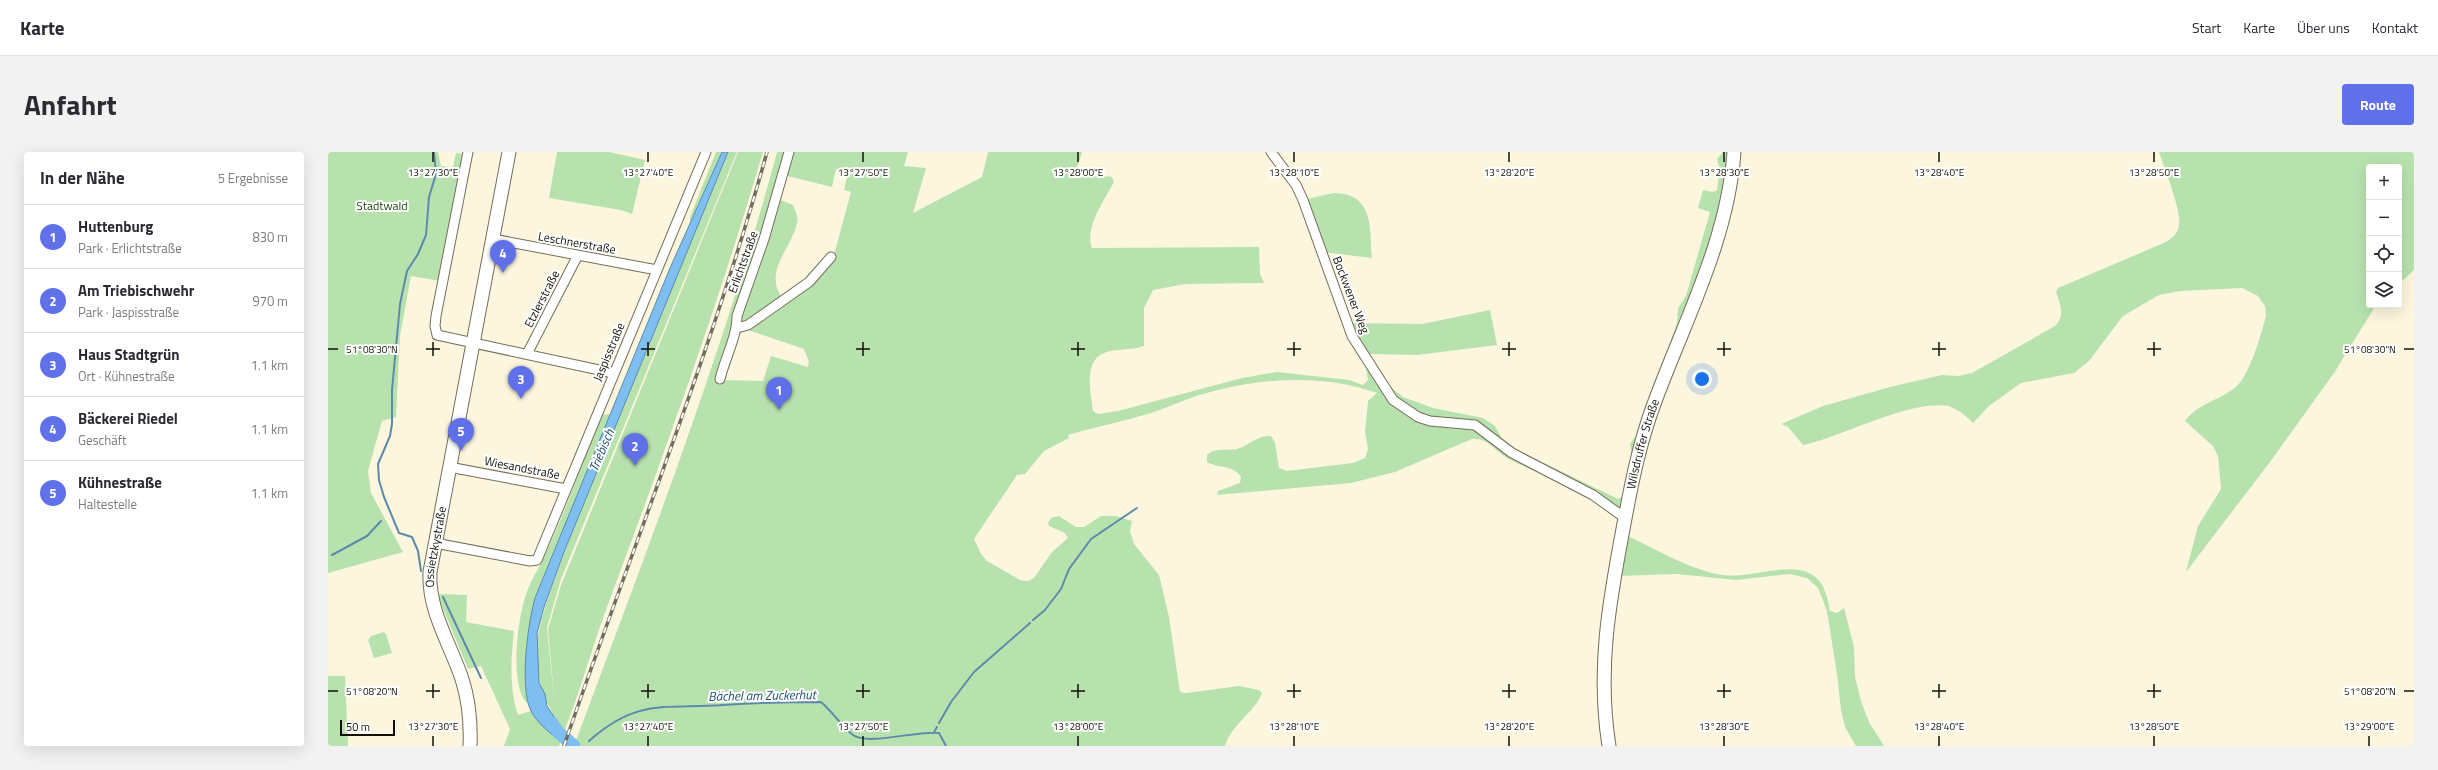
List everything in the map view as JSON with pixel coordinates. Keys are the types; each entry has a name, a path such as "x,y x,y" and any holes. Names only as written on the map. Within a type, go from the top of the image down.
{"main road":[{"name":"Ossietzkystraße","path":"470,746 470,715 465,691 432,603 430,579 435,543 509,152"},
{"name":"Wilsdruffer Straße","path":"1609,746 1606,711 1604,644 1608,612 1625,518 1644,433 1708,263 1726,200 1734,152"}],"street":[{"path":"468,152 435,326 437,335 527,354 533,357 614,373"},
{"name":"Jaspisstraße","path":"435,543 534,561 545,541 706,152"},
{"name":"Erlichtstraße","path":"720,380 729,346 737,328 737,316 764,239 789,152"},
{"name":"Bockwener Weg","path":"1270,152 1296,185 1303,200 1352,336 1393,400 1418,416 1430,421 1475,424 1512,453 1593,495 1625,518"},
{"name":"Leschnerstraße","path":"493,239 657,270"},
{"name":"Etzlerstraße","path":"527,354 578,255"},
{"path":"737,328 748,325 809,282 831,257"},
{"name":"Wiesandstraße","path":"449,468 566,489"}],"green space":[{"name":"Stadtwald","path":"328,152 438,152 441,166 453,167 456,153 464,154 440,281 411,276 400,336 396,417 382,421 368,471 371,493 403,552 328,573"},
{"path":"557,152 609,152 645,160 632,214 621,210 549,198"},
{"path":"716,152 722,152 690,223 690,217"},
{"path":"728,152 737,152 561,579 547,628 555,707 548,629 561,585 738,152 763,152 709,324 607,607 564,732 549,707 540,684 537,663 537,643 541,622 564,552"},
{"path":"777,152 908,152 904,166 926,168 913,213 982,177 988,152 1082,152 1078,165 1073,173 1074,175 1084,177 1112,177 1114,182 1093,223 1090,240 1092,248 1259,247 1260,274 1264,283 1185,284 1153,290 1144,308 1144,346 1109,351 1097,357 1093,363 1090,387 1093,411 1098,414 1118,411 1242,378 1277,372 1349,380 1363,385 1368,380 1367,372 1360,351 1347,323 1422,324 1490,310 1497,345 1417,355 1371,354 1369,356 1388,385 1403,397 1433,408 1483,418 1495,426 1502,438 1513,448 1618,499 1622,497 1632,456 1630,444 1637,434 1677,323 1678,308 1686,296 1710,212 1698,208 1703,190 1713,192 1717,190 1720,169 1717,159 1723,152 1734,152 1726,200 1620,519 1594,500 1509,459 1488,443 1478,439 1472,439 1395,472 1351,483 1217,495 1218,491 1240,483 1241,477 1230,468 1207,462 1207,455 1217,450 1237,449 1266,436 1271,436 1275,443 1279,468 1287,471 1353,463 1365,458 1368,449 1365,432 1368,401 1377,393 1334,382 1313,380 1268,381 1246,384 1196,396 1151,413 1068,435 1069,438 1044,451 1025,474 1017,475 974,539 981,554 987,561 1020,580 1028,581 1034,578 1052,552 1068,538 1065,533 1049,526 1048,523 1051,518 1059,516 1076,527 1084,527 1101,516 1116,516 1132,521 1130,531 1134,544 1159,575 1169,617 1180,692 1186,693 1239,686 1259,690 1262,693 1254,707 1232,732 1225,746 574,746 683,451 733,302","holes":["836,169 848,172 844,190 851,192 831,266 823,268 748,330 804,349 809,362 808,367 771,356 763,381 721,380 740,321 752,319 781,296 777,286 777,268 794,232 797,221 797,216 793,205 776,198 783,175 832,187"]},
{"path":"2159,152 2414,152 2414,270 2402,281 2402,164 2366,164 2366,308 2374,308 2334,373 2270,462 2186,572 2198,526 2221,489 2218,456 2213,446 2185,421 2202,406 2236,387 2246,373 2250,364 2266,316 2265,306 2258,296 2242,288 2180,291 2159,295 2123,316 2089,361 2074,373 2021,383 1989,406 1973,423 1962,413 1952,407 1932,405 1896,413 1837,435 1803,445 1788,427 1781,424 1823,406 1890,387 1942,375 1959,376 1972,373 2055,326 2061,314 2056,292 2058,288 2166,242 2176,233 2179,225 2179,219 2172,189"},
{"path":"1333,193 1346,195 1356,199 1363,206 1370,224 1372,258 1322,252 1303,200"},
{"path":"611,414 535,598 527,651 526,677 528,704 522,695 518,682 517,666 518,631 524,600 549,547 602,415"},
{"path":"1626,535 1672,558 1709,572 1732,576 1789,569 1809,573 1819,580 1828,600 1830,611 1837,613 1844,608 1854,647 1855,677 1861,701 1869,722 1884,746 1856,746 1845,727 1841,710 1827,611 1818,588 1807,578 1790,574 1736,580 1677,574 1619,576"},
{"path":"437,594 467,595 466,622 514,631 512,684 518,715 531,711 537,720 561,742 559,746 504,746 510,729 481,666 468,669"},
{"path":"384,632 392,653 374,658 368,640 371,636"},
{"path":"328,676 345,676 348,746 328,746"}],"water":[{"path":"722,152 728,152 564,552 544,607 537,633 539,683 545,694 547,706 564,732 561,742 537,720 531,711 527,700 525,671 527,638 535,598 670,268"}],"waterway":[{"path":"421,571 418,551 412,537 399,533 384,497 379,480 378,464 390,436 392,424 392,390 400,304 407,271 418,254 426,235 429,197 436,174 434,152"},
{"path":"1033,620 1045,610 1061,589 1069,569 1091,539 1137,508"},
{"path":"332,555 367,536 381,521"},
{"path":"443,597 481,678"},
{"path":"939,723 951,702 974,672 1030,623"},
{"name":"Bächel am Zuckerhut","path":"589,741 606,727 622,718 652,708 821,702 853,735 860,738 870,739 939,733 946,746"},
{"name":"Triebisch","path":"552,723 558,732 574,746"},
{"name":"Bächel am Zuckerhut","path":"934,732 937,727"}],"railway":[{"path":"564,746 696,377 745,227 767,152"}],"place":[{"name":"Bäckerei Riedel","path":"503,273"},
{"name":"Haus Stadtgrün","path":"521,399"},
{"name":"Huttenburg","path":"779,410"},
{"name":"Kühnestraße","path":"461,451"},
{"name":"Am Triebischwehr","path":"635,466"}]}
